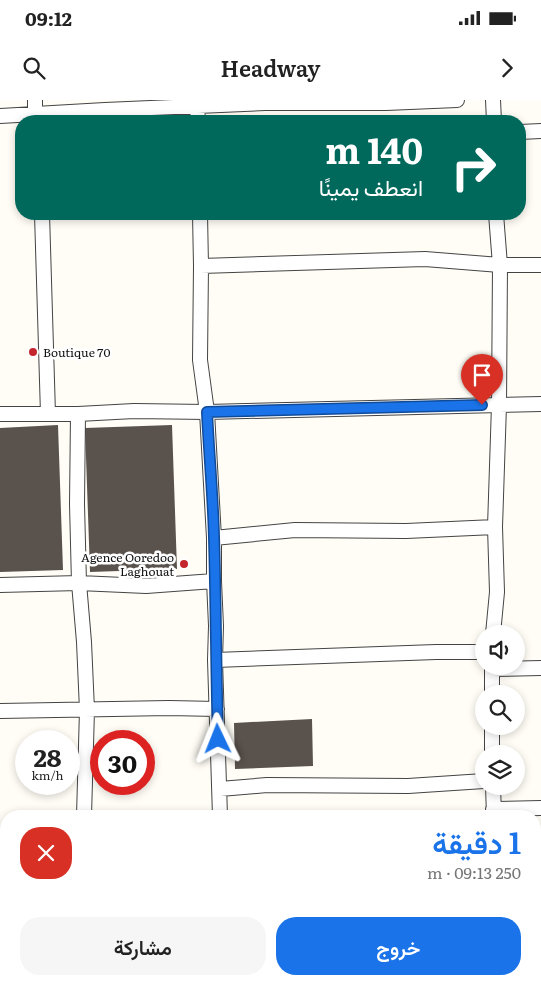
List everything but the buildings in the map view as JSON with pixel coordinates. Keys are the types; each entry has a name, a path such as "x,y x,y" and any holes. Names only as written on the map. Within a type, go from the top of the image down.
{"street":[{"path":"34,115 35,100"},
{"path":"61,115 155,105 197,106 265,102 457,100"},
{"path":"493,100 494,115"},
{"path":"197,106 198,115"},
{"path":"0,116 15,117"},
{"path":"526,132 541,131"},
{"path":"42,220 48,414"},
{"path":"200,220 200,360 207,412 214,538 215,660 220,810"},
{"path":"494,625 497,592 495,527 499,405 500,265 496,220"},
{"path":"201,266 425,260 500,265 541,265"},
{"path":"0,414 78,414 134,411 207,412 541,404"},
{"path":"78,414 77,504 79,583 84,642 86,710 84,810"},
{"path":"214,538 295,530 406,531 495,527"},
{"path":"0,586 79,583 146,586 214,581"},
{"path":"215,660 475,652"},
{"path":"525,668 541,668"},
{"path":"0,711 217,709"},
{"path":"220,789 267,785 408,786 475,782"},
{"path":"493,795 493,810"},
{"path":"522,810 541,808"}],"place":[{"name":"Boutique 70","path":"33,352"},
{"name":"Agence Ooredoo Laghouat","path":"184,564"}],"route":[{"path":"218,739 214,538 207,412 482,405"}]}
